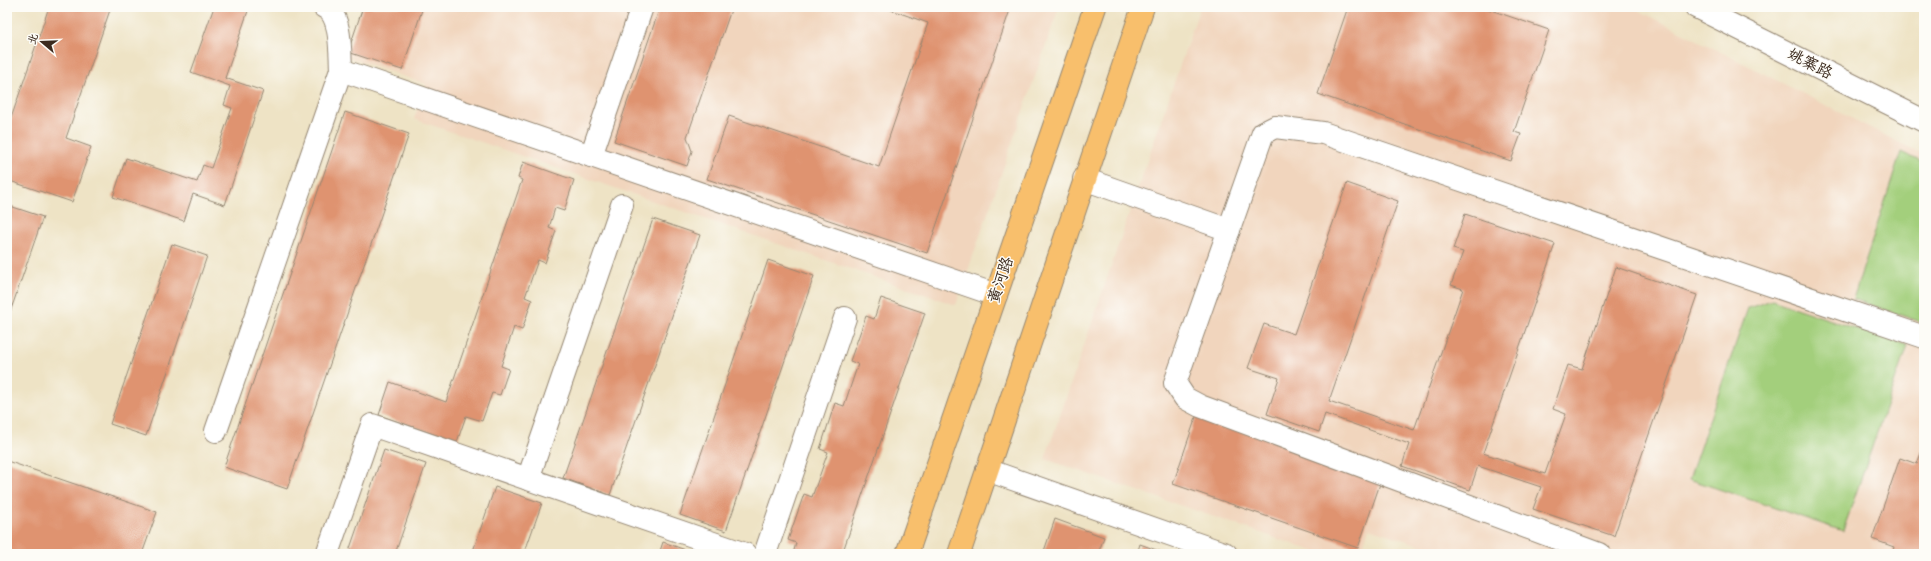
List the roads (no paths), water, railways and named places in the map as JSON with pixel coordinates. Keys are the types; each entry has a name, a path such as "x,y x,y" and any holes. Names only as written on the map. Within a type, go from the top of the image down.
{"main road":[{"name":"黄河路","path":"907,554 1095,7"},
{"path":"959,554 1084,178 1143,7"}],"street":[{"path":"216,431 340,70 339,33 334,16 324,7"},
{"path":"591,156 642,7"},
{"name":"姚寨路","path":"1696,7 1924,122"},
{"path":"340,70 996,295"},
{"path":"1599,554 1200,406 1185,398 1175,383 1264,133 1275,127 1323,133 1924,337"},
{"path":"1084,178 1229,230"},
{"path":"528,479 622,205"},
{"path":"765,554 846,318"},
{"path":"327,554 372,425 745,554"},
{"path":"987,470 1226,554"}]}
